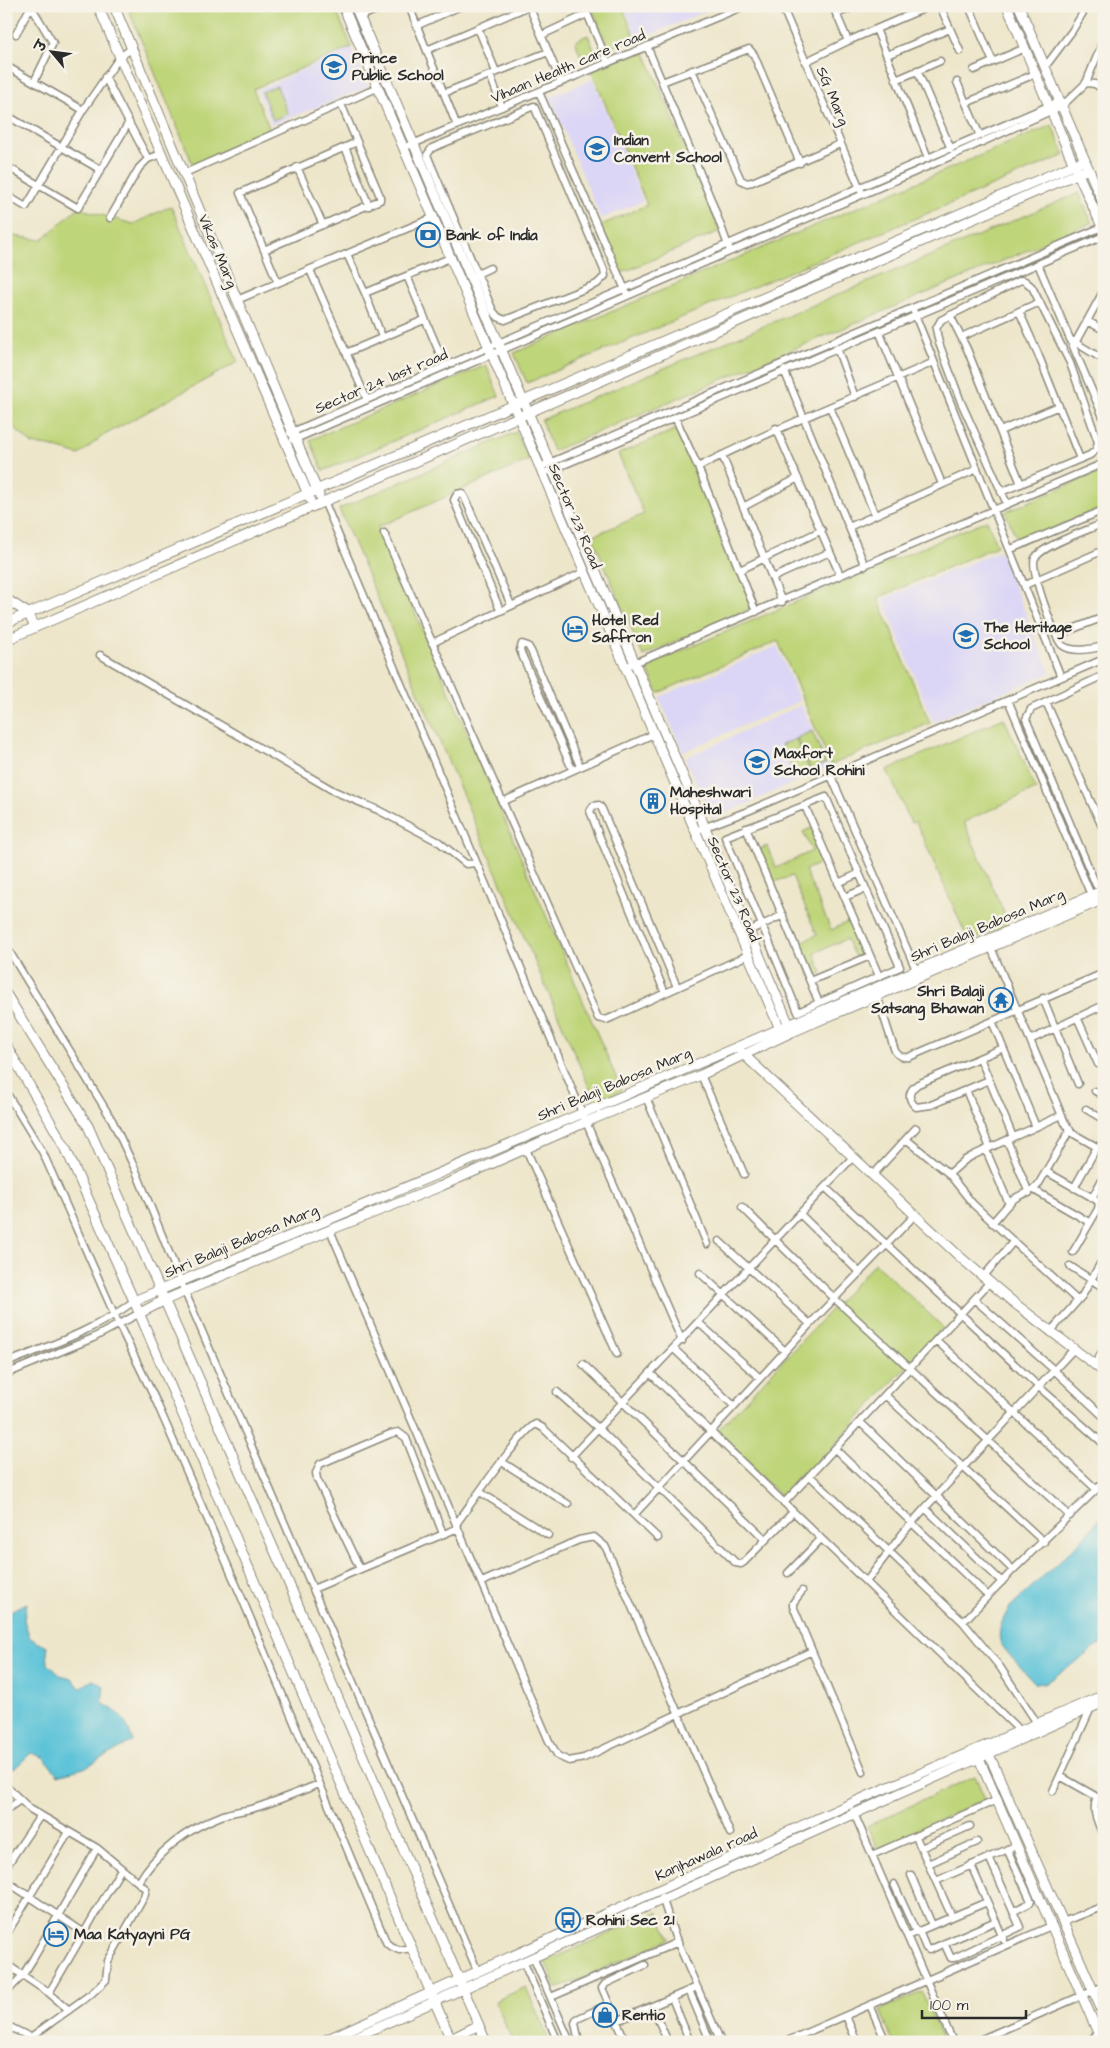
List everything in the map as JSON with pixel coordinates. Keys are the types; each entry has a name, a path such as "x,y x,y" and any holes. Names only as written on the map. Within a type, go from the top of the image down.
{"street":[{"path":"16,34 31,6"},
{"path":"31,6 53,43 34,82"},
{"name":"Vikas Marg","path":"98,6 313,506"},
{"name":"Vikas Marg","path":"114,6 323,501"},
{"name":"Sector 23 Road","path":"343,6 781,1032"},
{"name":"Sector 23 Road","path":"355,6 474,276 500,347 790,1028"},
{"path":"359,17 385,6"},
{"path":"409,6 457,126"},
{"path":"416,26 461,6"},
{"path":"427,50 529,6 562,82"},
{"path":"584,6 608,63"},
{"name":"Vihaan Health care road","path":"403,148 744,6"},
{"name":"SG Marg","path":"782,6 862,195"},
{"path":"833,6 848,41"},
{"path":"836,14 856,6"},
{"path":"805,62 848,41 930,6"},
{"path":"940,6 960,52"},
{"path":"969,6 993,62"},
{"path":"1007,6 1103,231"},
{"path":"1019,6 1104,205"},
{"path":"1045,67 1072,31 1087,6"},
{"path":"542,35 587,14"},
{"path":"478,28 502,107"},
{"path":"876,29 928,158"},
{"path":"886,56 950,29"},
{"path":"490,351 728,248 928,158 1062,103 1086,83 1104,39"},
{"path":"647,46 712,202 728,248"},
{"path":"6,195 26,207 83,110 105,77 119,58 132,48"},
{"path":"974,70 1024,48"},
{"path":"662,82 745,49 751,51 800,163"},
{"path":"444,94 548,52"},
{"path":"896,80 940,61"},
{"path":"6,66 83,110"},
{"path":"692,70 741,180 747,183 752,182 800,163 840,144"},
{"path":"917,70 950,149"},
{"path":"966,103 1035,74"},
{"path":"105,77 148,159"},
{"path":"1086,83 1102,89 1104,80"},
{"path":"957,82 980,136"},
{"path":"185,173 377,88"},
{"path":"539,92 626,292"},
{"path":"264,250 378,202 380,196 341,104"},
{"path":"534,106 605,276 597,284 505,320 498,318 493,311 474,276 427,156 432,148 534,106"},
{"path":"728,248 862,195 1050,108"},
{"path":"6,115 101,170"},
{"path":"6,166 78,208 129,122"},
{"path":"278,281 240,193 357,142"},
{"path":"345,147 369,206"},
{"path":"110,218 139,168 148,159 161,154"},
{"path":"6,640 518,417 1087,164"},
{"path":"297,168 323,225"},
{"path":"6,623 523,401 1076,170"},
{"path":"237,300 278,281 310,270 432,218"},
{"path":"541,470 675,417 1038,264 1103,231"},
{"path":"551,466 912,308 1103,231"},
{"path":"347,254 382,337"},
{"path":"365,293 450,258"},
{"path":"1038,264 1073,341 1104,419"},
{"path":"474,276 490,268"},
{"path":"310,270 366,400"},
{"path":"407,276 445,366"},
{"path":"1002,492 1080,459 1096,450 1098,442 1070,363 1032,287 1021,280 938,322 936,333 960,402 1007,504"},
{"path":"1073,341 1104,290"},
{"path":"962,337 1040,302"},
{"path":"912,308 1062,677"},
{"path":"1019,311 1080,459"},
{"path":"950,315 962,337 1021,484"},
{"path":"346,352 424,320"},
{"path":"1086,321 1104,330"},
{"path":"879,331 900,378 942,484"},
{"path":"1073,341 1104,360"},
{"path":"837,348 855,397"},
{"name":"Sector 24 last road","path":"294,436 366,400 445,366 490,351"},
{"name":"Sector 24 last road","path":"284,440 490,351"},
{"path":"698,467 776,428 855,397 934,362"},
{"path":"784,370 850,527 864,566"},
{"path":"830,406 875,515"},
{"path":"1000,431 1059,406"},
{"path":"675,417 698,467 756,612"},
{"path":"776,428 840,575"},
{"path":"722,455 782,602"},
{"path":"625,667 782,602 840,575 1104,463"},
{"path":"850,527 978,469"},
{"path":"743,507 798,478"},
{"path":"500,610 454,500 457,494 462,494 465,498 511,605"},
{"path":"323,501 584,1117 682,1341"},
{"path":"1011,549 1104,510"},
{"path":"1104,523 1046,548 1033,561 1036,580 1062,644 1068,648 1104,646"},
{"path":"740,570 822,530"},
{"path":"384,533 598,1018 606,1020 748,955"},
{"path":"1025,585 1104,550"},
{"path":"772,578 830,552"},
{"path":"432,642 584,572"},
{"path":"6,599 28,613 35,627"},
{"path":"1057,635 1104,617"},
{"path":"572,769 522,655 520,650 522,644 528,646 531,651 580,766"},
{"path":"100,655 329,788 440,842 466,864 476,863"},
{"path":"695,832 1104,659"},
{"path":"1100,887 1027,726 1027,714 1031,709 1104,675"},
{"path":"1008,700 1090,892"},
{"path":"1046,702 1104,831"},
{"path":"502,802 572,769 654,734"},
{"path":"831,776 917,974"},
{"path":"826,797 900,967 798,1012 725,837 746,828 826,797"},
{"path":"665,992 599,835 590,811 592,806 600,806 677,987"},
{"path":"805,806 879,976"},
{"path":"746,828 819,1003"},
{"path":"599,835 609,829"},
{"path":"838,883 858,874"},
{"path":"845,898 876,881"},
{"path":"1100,887 1104,881"},
{"name":"Shri Balaji Babosa Marg","path":"989,943 1100,887"},
{"name":"Shri Balaji Babosa Marg","path":"134,1301 584,1117 735,1047 781,1032 989,943 1104,899"},
{"path":"628,907 640,901"},
{"path":"739,935 783,915"},
{"path":"989,943 1070,1130 1104,1151"},
{"path":"6,946 112,1120 136,1171 185,1292 478,1972"},
{"path":"810,981 870,956"},
{"path":"877,996 895,1051 903,1057 1104,973"},
{"name":"Shri Balaji Babosa Marg","path":"790,1028 877,996 917,974"},
{"path":"6,994 88,1126 486,2042"},
{"path":"1043,998 1078,1084"},
{"path":"1030,1040 1104,1005"},
{"path":"1077,1017 1098,1064"},
{"path":"992,1021 1036,1126"},
{"name":"Shri Balaji Babosa Marg","path":"140,1313 165,1300 330,1230 439,1187 526,1148 584,1117 646,1097 701,1075 745,1055 781,1032"},
{"path":"6,1045 65,1146 140,1313 452,2040 479,2025"},
{"path":"735,1047 986,1280 1073,1350 1104,1372"},
{"path":"989,1080 922,1107 916,1106 910,1099 909,1094 918,1084 1003,1048"},
{"path":"980,1058 1031,1192 1089,1222"},
{"path":"701,1075 744,1174"},
{"path":"966,1090 1009,1204"},
{"path":"1095,1091 1104,1096"},
{"path":"6,1092 43,1153 118,1325 156,1401 241,1596 387,1944 399,1950 412,1948"},
{"path":"646,1097 707,1244"},
{"path":"1086,1109 1104,1120"},
{"path":"949,1174 965,1160 1062,1115"},
{"path":"872,1176 916,1128"},
{"path":"992,1223 1015,1198 1031,1192 1047,1172 1070,1130"},
{"path":"906,1139 949,1174 972,1204 1078,1301"},
{"path":"1074,1188 1097,1147"},
{"path":"526,1148 617,1354"},
{"path":"571,1457 853,1157"},
{"path":"1047,1172 1092,1198 1099,1205 1073,1252"},
{"path":"1092,1198 1104,1176"},
{"path":"825,1187 1039,1387 1104,1444"},
{"path":"742,1207 835,1299 1070,1516"},
{"path":"800,1214 860,1273"},
{"path":"634,1516 810,1324 915,1215"},
{"path":"330,1230 549,1741 562,1759 569,1761 584,1758 676,1713 812,1651"},
{"path":"720,1242 810,1324"},
{"path":"784,1503 974,1300 1013,1242"},
{"path":"1050,1332 1078,1301 1104,1257"},
{"path":"1070,1266 1104,1288"},
{"path":"700,1273 785,1351"},
{"path":"974,1300 1104,1417"},
{"path":"6,1363 70,1338 114,1316 134,1301"},
{"path":"6,1374 93,1338 140,1313"},
{"path":"699,1323 760,1378"},
{"path":"936,1340 1096,1490"},
{"path":"674,1349 734,1406"},
{"path":"1094,1365 1104,1349"},
{"path":"866,1582 925,1508 1073,1350"},
{"path":"584,1364 765,1539"},
{"path":"650,1373 1019,1730"},
{"path":"558,1392 660,1487 736,1563 741,1564 744,1562 793,1512"},
{"path":"885,1395 1044,1542"},
{"path":"860,1422 1013,1570"},
{"path":"313,1589 443,1534 457,1526 502,1462 527,1430 536,1424 543,1428 571,1457 658,1538"},
{"path":"360,1569 320,1488 316,1473 320,1464 390,1434 398,1432 406,1438 443,1534"},
{"path":"835,1448 988,1596"},
{"path":"502,1462 568,1504"},
{"path":"810,1476 963,1622 1000,1667 1037,1723"},
{"path":"963,1622 1013,1570 1104,1482"},
{"path":"480,1492 548,1535"},
{"path":"925,1508 1002,1582"},
{"path":"482,1582 579,1540 590,1537 598,1539 605,1546 676,1713 730,1833"},
{"path":"788,1573 821,1539"},
{"path":"802,1591 793,1605 863,1772"},
{"name":"Kanjhawala road","path":"987,1750 1019,1730 1104,1695"},
{"name":"Kanjhawala road","path":"321,2042 523,1961 850,1804 1104,1702"},
{"path":"1053,1791 1091,1708"},
{"path":"987,1750 1104,2015"},
{"path":"977,1754 1101,2038 1084,2042"},
{"name":"Kanjhawala road","path":"462,1984 478,1972 854,1814 977,1754"},
{"path":"1060,1776 1104,1801"},
{"path":"139,1882 152,1862 160,1855 185,1836 213,1819 232,1812 256,1808 319,1784"},
{"path":"6,1786 40,1816 97,1848 121,1869 145,1886 146,1893 108,1961 106,1980 98,1989 31,2037"},
{"path":"1097,1797 1094,1804 1095,1814 1104,1837"},
{"path":"6,1810 20,1800"},
{"path":"872,1856 916,1838 997,1800"},
{"path":"850,1804 953,2042"},
{"path":"6,1867 40,1816"},
{"path":"921,1848 970,1826"},
{"path":"6,1935 69,1832"},
{"path":"916,1838 952,1917"},
{"path":"928,1864 977,1842"},
{"path":"936,1882 1017,1845"},
{"path":"6,1993 23,1975 97,1848"},
{"path":"1007,1849 1031,1901 1030,1904 1014,1911"},
{"path":"944,1943 952,1958 1020,1928 989,1857"},
{"path":"971,1866 1007,1945"},
{"path":"48,1993 121,1869"},
{"path":"911,1875 932,1926"},
{"path":"6,1881 84,1932"},
{"path":"894,1884 927,1949 996,1921"},
{"path":"662,1894 667,1917 720,2042"},
{"path":"907,1936 987,1902"},
{"path":"1063,1922 1104,1906"},
{"path":"785,2042 1051,1926"},
{"path":"551,1997 678,1942"},
{"path":"533,1956 570,2042"},
{"path":"523,1961 558,2042"},
{"path":"6,1964 69,2010"},
{"path":"626,2042 603,1990 603,1985 646,1965"},
{"path":"975,2042 1104,1986"},
{"path":"617,2021 697,1987"},
{"path":"688,1990 708,2036 706,2042"},
{"name":"Kanjhawala road","path":"344,2042 433,1997"},
{"path":"672,1998 690,2042"},
{"path":"580,2042 574,2023 577,2019 609,2004"},
{"path":"870,2005 886,2042"},
{"path":"652,2006 668,2042"},
{"path":"846,2016 857,2042"},
{"path":"6,2025 40,2042"}],"shaded area":[{"path":"624,6 718,6 638,40"},
{"name":"Prince Public School","path":"352,48 368,87 272,125 258,90"},
{"name":"Indian Convent School","path":"593,79 643,201 601,219 550,97"},
{"name":"The Heritage School","path":"1000,551 1050,673 933,722 883,599"},
{"path":"777,646 800,701 683,752 659,697"},
{"name":"Maxfort School Rohini","path":"801,705 829,767 712,819 685,758"}],"green space":[{"path":"127,6 334,6 352,47 253,89 271,132 193,165"},
{"path":"591,6 622,6 635,37 609,49"},
{"path":"588,35 597,57 583,62 575,41"},
{"path":"643,48 720,231 619,274 599,226 647,205 591,70"},
{"path":"277,86 288,114 273,120 262,92"},
{"path":"1052,125 1065,155 527,383 514,353"},
{"path":"1079,193 1092,223 553,451 541,420"},
{"path":"171,206 238,362 101,437 79,455 49,446 32,444 6,420 6,235 42,240 78,208 133,224"},
{"path":"486,365 499,396 323,471 310,440"},
{"path":"679,428 755,607 643,656 592,536 644,514 618,454"},
{"path":"516,432 529,460 378,527 622,1091 596,1103 339,509"},
{"path":"1104,470 1104,507 1019,544 1005,512"},
{"path":"987,520 997,546 878,598 930,723 831,765 778,641 658,693 646,666"},
{"path":"1004,718 1036,789 964,822 1009,924 969,942 916,822 911,823 887,770"},
{"path":"812,731 826,763 811,770 797,738"},
{"path":"796,739 810,771 795,777 781,745"},
{"path":"811,828 825,861 805,870 831,930 852,920 865,953 855,957 846,939 815,953 822,973 811,978 797,944 817,935 792,876 771,883 756,851 767,846 776,868 812,851 803,832"},
{"path":"875,1263 943,1327 784,1499 715,1433"},
{"path":"975,1776 985,1799 878,1849 867,1826"},
{"path":"658,1912 670,1939 557,1989 545,1962"},
{"path":"526,1987 550,2042 513,2042 495,2001"},
{"path":"922,1992 943,2042 893,2042 880,2010"}],"water":[{"path":"1104,1513 1104,1642 1044,1684 1035,1683 1010,1656 1000,1641 999,1632 1005,1615 1010,1607 1079,1543"},
{"path":"27,1603 24,1620 30,1638 47,1647 48,1664 60,1675 72,1678 80,1688 93,1680 104,1686 102,1703 119,1714 128,1728 133,1741 84,1768 58,1775 43,1757 31,1753 14,1769 6,1766 6,1613"}],"place":[{"name":"Prince Public School","path":"334,67"},
{"name":"Indian Convent School","path":"597,149"},
{"name":"Bank of India","path":"428,235"},
{"name":"Hotel Red Saffron","path":"575,629"},
{"name":"The Heritage School","path":"966,636"},
{"name":"Maxfort School Rohini","path":"757,762"},
{"name":"Maheshwari Hospital","path":"653,801"},
{"name":"Shri Balaji Satsang Bhawan","path":"1001,1000"},
{"name":"Rohini Sec 21","path":"568,1920"},
{"name":"Maa Katyayni PG","path":"56,1934"},
{"name":"Rentio","path":"605,2015"}]}
